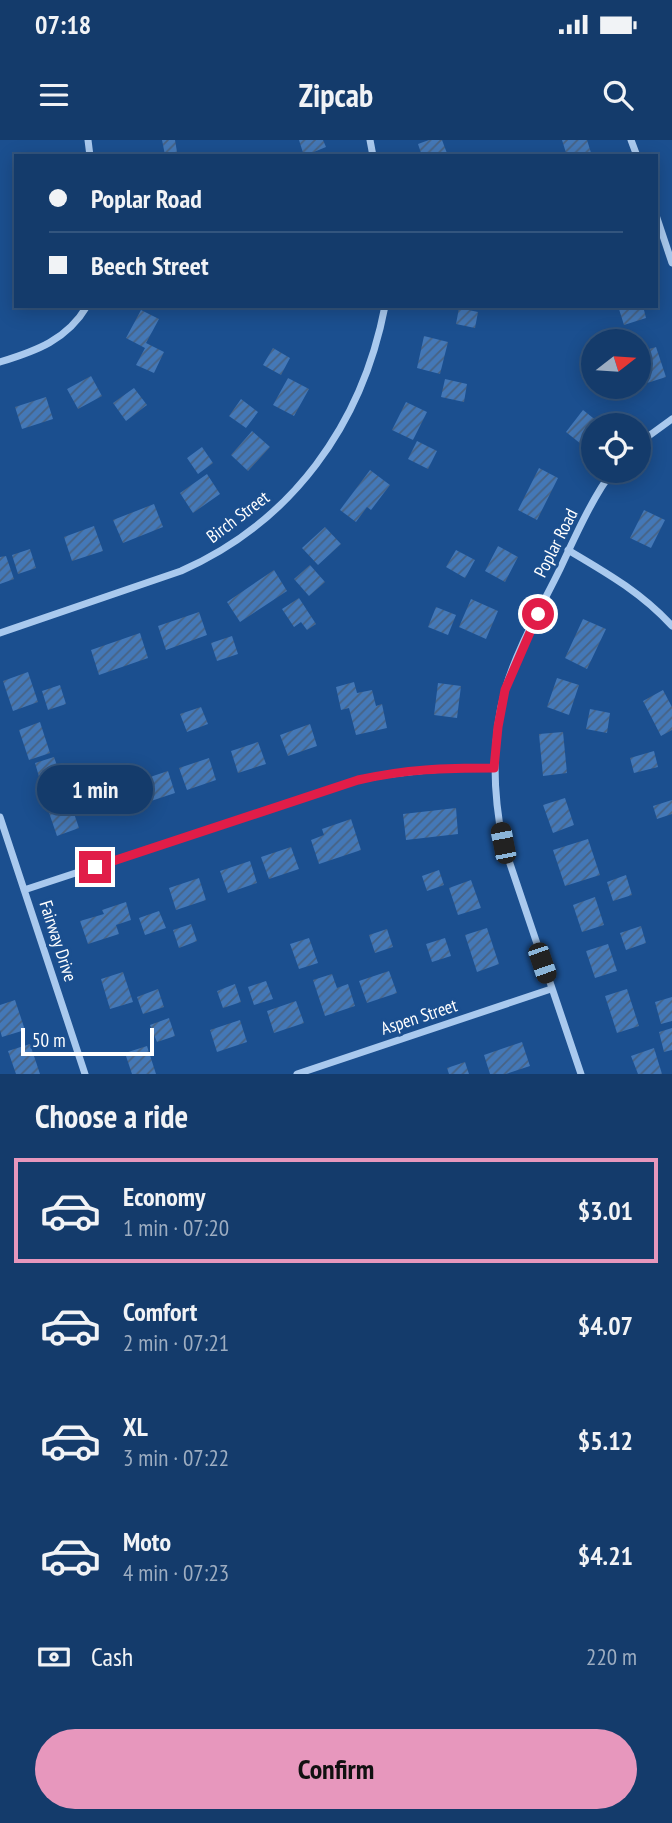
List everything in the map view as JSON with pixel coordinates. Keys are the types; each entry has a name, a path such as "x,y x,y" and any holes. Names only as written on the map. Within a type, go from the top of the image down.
{"street":[{"path":"658,221 672,262"},
{"path":"661,229 672,226"},
{"path":"0,362 48,345 64,334 86,308"},
{"name":"Birch Street","path":"0,633 207,560 265,519 302,483 349,414 365,378 385,308"},
{"path":"651,434 672,419"},
{"name":"Poplar Road","path":"580,1074 503,843 496,808 494,768 505,690 568,550 606,483"},
{"path":"568,550 629,586 657,609 672,626"},
{"path":"24,890 358,780 398,771 494,768"},
{"name":"Fairway Drive","path":"0,817 85,1074"},
{"name":"Aspen Street","path":"297,1074 551,989"}],"building":[{"path":"162,140 175,140 177,152 165,154"},
{"path":"299,140 323,140 326,147 303,154"},
{"path":"429,140 442,140 447,154 421,154 418,144"},
{"path":"562,140 587,140 591,154 566,154"},
{"path":"459,308 478,312 475,328 456,324"},
{"path":"619,308 644,308 646,318 624,325"},
{"path":"141,310 159,319 146,343 164,352 154,373 136,365 145,348 126,338"},
{"path":"424,336 448,342 440,374 417,368"},
{"path":"656,347 666,377 651,382 651,348"},
{"path":"273,348 290,358 281,375 263,365"},
{"path":"91,376 102,396 78,409 67,389"},
{"path":"288,378 309,389 294,416 273,405"},
{"path":"445,379 467,384 464,402 441,397"},
{"path":"134,388 147,405 126,421 113,403"},
{"path":"46,397 53,419 22,429 15,407"},
{"path":"241,399 258,412 246,428 229,416"},
{"path":"406,402 427,412 413,440 392,430"},
{"path":"583,410 587,413 581,413 581,444 566,432"},
{"path":"252,431 270,447 248,471 231,455"},
{"path":"417,441 437,451 428,469 408,459"},
{"path":"202,447 213,463 198,474 187,458"},
{"path":"539,468 558,478 537,520 518,510"},
{"path":"370,470 390,485 371,510 367,507 356,522 340,510"},
{"path":"207,474 220,494 193,513 180,493"},
{"path":"154,504 163,527 123,543 113,520"},
{"path":"644,510 665,520 651,548 630,538"},
{"path":"94,526 103,551 72,561 64,537"},
{"path":"325,527 341,544 318,565 302,548"},
{"path":"498,546 518,557 505,582 485,571"},
{"path":"30,549 36,568 18,574 12,555"},
{"path":"456,550 475,560 465,578 446,567"},
{"path":"6,556 14,579 0,584 0,557"},
{"path":"310,565 325,582 309,596 294,579"},
{"path":"274,570 287,591 240,622 227,602"},
{"path":"299,598 316,624 307,630 301,622 294,627 282,609"},
{"path":"471,599 498,611 486,639 459,627"},
{"path":"436,607 456,615 448,635 428,627"},
{"path":"199,612 207,635 166,650 158,626"},
{"path":"583,619 606,629 587,669 565,658"},
{"path":"140,633 148,658 99,675 91,650"},
{"path":"232,636 238,654 217,661 211,643"},
{"path":"28,672 38,702 13,711 3,681"},
{"path":"557,678 579,685 569,715 547,707"},
{"path":"354,682 357,693 372,690 376,706 382,704 387,728 356,735 349,708 341,710 336,687"},
{"path":"438,683 461,686 457,718 434,715"},
{"path":"60,685 66,704 48,710 42,691"},
{"path":"663,690 672,707 672,730 661,736 643,701"},
{"path":"201,707 208,724 187,732 180,714"},
{"path":"590,709 610,713 607,733 586,729"},
{"path":"40,722 50,753 29,760 19,730"},
{"path":"310,724 317,746 288,756 280,735"},
{"path":"563,732 567,773 543,776 539,734"},
{"path":"258,742 266,764 238,773 231,751"},
{"path":"654,751 658,767 634,773 630,758"},
{"path":"54,757 60,774 40,780 35,763"},
{"path":"209,758 216,780 187,790 179,768"},
{"path":"113,767 121,790 100,797 92,774"},
{"path":"168,771 175,793 145,803 138,781"},
{"path":"67,793 79,828 57,836 45,801"},
{"path":"565,798 574,825 553,833 543,805"},
{"path":"672,800 672,814 657,819 653,806"},
{"path":"456,808 458,834 406,840 403,814"},
{"path":"351,819 361,850 319,864 311,840 324,835 322,829"},
{"path":"588,839 600,875 565,886 553,850"},
{"path":"291,847 299,869 269,879 261,857"},
{"path":"250,861 257,883 228,893 220,871"},
{"path":"439,870 444,885 427,891 422,876"},
{"path":"626,875 632,895 613,901 607,882"},
{"path":"199,878 206,900 176,910 169,888"},
{"path":"471,880 481,908 458,915 449,888"},
{"path":"595,897 604,925 582,932 573,905"},
{"path":"126,902 131,920 116,925 119,934 88,944 80,921 104,914 102,910"},
{"path":"159,911 166,928 145,935 139,918"},
{"path":"191,924 197,941 179,948 173,930"},
{"path":"641,926 646,943 626,950 620,933"},
{"path":"487,928 499,964 477,972 465,935"},
{"path":"387,929 393,947 375,953 369,935"},
{"path":"309,938 318,963 299,969 290,944"},
{"path":"445,938 451,956 432,962 426,944"},
{"path":"608,944 617,971 595,978 586,951"},
{"path":"389,971 397,993 367,1003 359,981"},
{"path":"123,972 133,1002 110,1009 101,979"},
{"path":"332,974 337,988 348,984 355,1006 325,1016 313,980"},
{"path":"266,981 273,999 254,1005 248,987"},
{"path":"235,984 241,1002 223,1008 217,991"},
{"path":"158,989 164,1007 143,1014 137,997"},
{"path":"627,989 639,1026 617,1033 605,996"},
{"path":"672,997 672,1021 661,1024 655,1002"},
{"path":"15,1000 25,1030 2,1037 0,1005"},
{"path":"296,1001 304,1023 274,1033 267,1011"},
{"path":"169,1018 175,1036 157,1042 150,1025"},
{"path":"240,1020 247,1042 217,1052 210,1030"},
{"path":"672,1028 672,1050 664,1052 659,1032"},
{"path":"522,1042 530,1066 506,1074 490,1074 484,1055"},
{"path":"30,1044 40,1074 16,1074 8,1051"},
{"path":"147,1046 156,1074 132,1074 125,1053"},
{"path":"654,1048 662,1074 638,1074 631,1056"},
{"path":"465,1062 469,1074 449,1074 447,1068"}],"route":[{"path":"95,867 358,780 398,771 494,768 505,690 538,614"}]}
